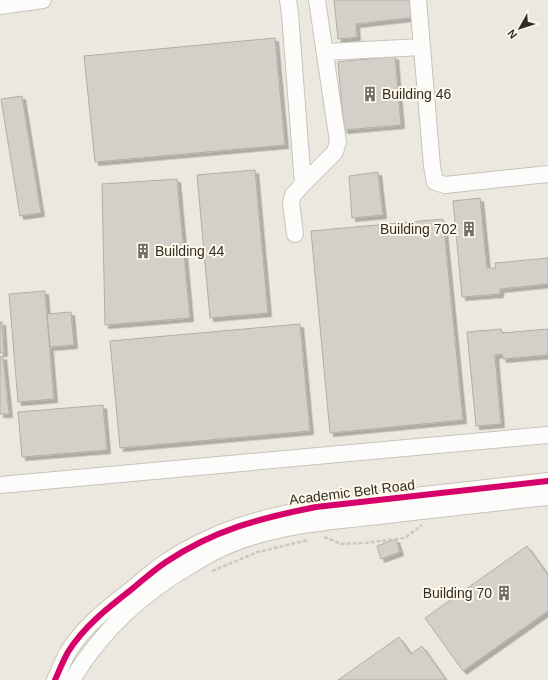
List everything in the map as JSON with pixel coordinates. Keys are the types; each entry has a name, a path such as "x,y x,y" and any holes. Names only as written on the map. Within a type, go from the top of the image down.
{"street":[{"path":"0,6 43,0"},
{"path":"288,0 304,184"},
{"path":"295,234 291,203 293,195 335,152 338,142 317,0"},
{"path":"418,0 432,166 435,182 445,185 548,174"},
{"path":"325,52 422,47"},
{"path":"0,485 548,435"},
{"name":"Academic Belt Road","path":"55,680 68,652 89,626 114,603 165,563 218,533 254,521 316,507 548,481"},
{"name":"Academic Belt Road","path":"72,680 88,656 131,608 155,588 178,572 233,543 280,530 321,522 548,497"}],"path":[{"path":"323,536 342,544 366,543 405,538 423,525"},
{"path":"209,572 258,552 308,540"}],"building":[{"path":"334,0 415,0 417,17 356,24 357,37 338,39"},
{"path":"275,38 285,145 95,162 84,56"},
{"name":"Building 46","path":"395,56 401,125 344,130 338,62"},
{"path":"22,96 41,213 20,216 1,99"},
{"path":"255,170 268,313 210,318 197,175"},
{"path":"378,172 383,215 352,218 349,176"},
{"name":"Building 44","path":"177,179 190,318 105,325 102,184"},
{"name":"Building 702","path":"480,198 487,268 496,268 495,263 548,258 548,284 500,289 500,294 462,297 453,201"},
{"path":"443,219 463,420 330,433 311,231"},
{"path":"45,291 54,399 18,402 9,294"},
{"path":"71,312 74,345 50,347 47,314"},
{"path":"0,322 2,322 4,353 0,353"},
{"path":"300,324 310,431 120,448 110,341"},
{"path":"501,329 502,333 548,329 548,355 503,359 502,354 495,355 501,424 476,426 467,332"},
{"path":"3,356 9,414 0,414 0,357"},
{"path":"103,405 107,450 22,457 18,412"},
{"path":"396,539 400,552 381,559 377,546"},
{"name":"Building 70","path":"527,546 548,575 548,611 463,671 425,618"},
{"path":"399,637 411,654 422,646 446,680 338,680"}],"cycle path":[{"path":"55,680 68,652 89,625 166,562 202,541 220,533 257,521 316,507 548,481"}],"place":[{"name":"Building 46","path":"370,94"},
{"name":"Building 702","path":"469,229"},
{"name":"Building 44","path":"143,251"},
{"name":"Building 70","path":"504,593"}]}
